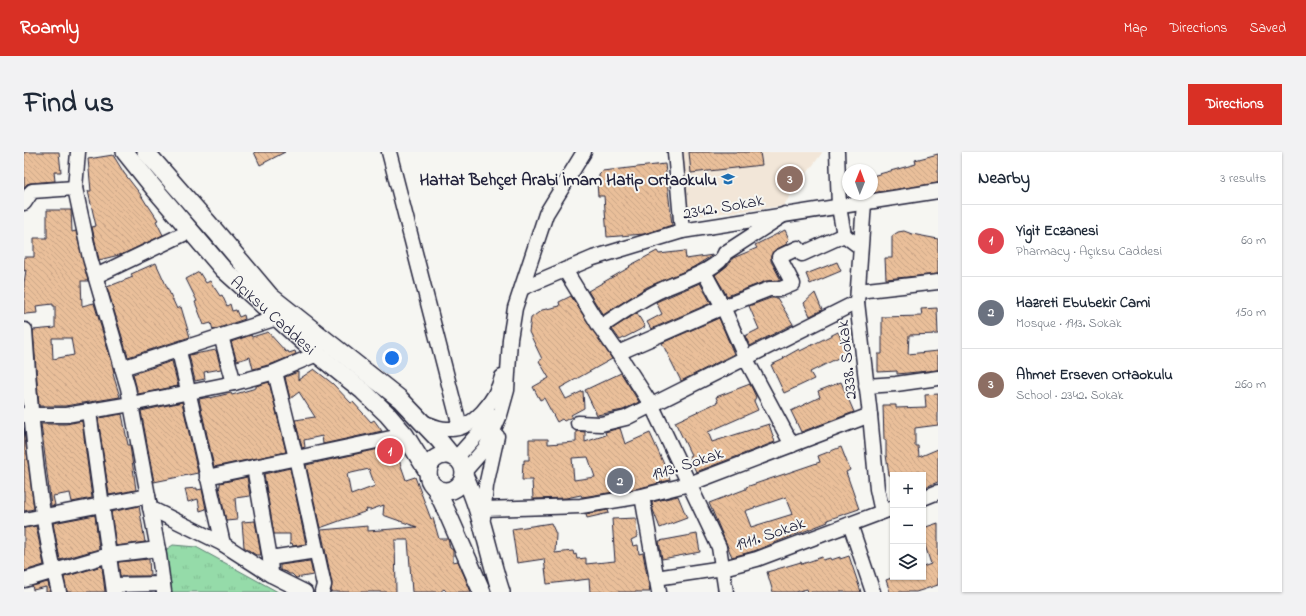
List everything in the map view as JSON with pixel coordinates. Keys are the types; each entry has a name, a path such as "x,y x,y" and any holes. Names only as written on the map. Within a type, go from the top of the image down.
{"main road":[{"name":"Açıksu Caddesi","path":"125,152 223,269 276,318 388,414 405,435 428,472"},
{"name":"Açıksu Caddesi","path":"146,152 217,232 270,296 400,399 440,440 454,457"},
{"path":"482,592 447,512 435,487 429,480 428,472 430,463 439,456 446,455 454,457 462,463 464,474 475,499 491,564 501,592"},
{"path":"435,487 442,491 454,490 462,481 464,474"}],"street":[{"path":"78,152 76,188 96,276 131,404 158,549 163,588 114,589 89,412"},
{"path":"389,152 460,427"},
{"path":"421,421 438,428 449,430 460,427 477,418 493,399 502,378 515,308 546,214 584,152"},
{"path":"675,152 682,231"},
{"path":"837,152 839,207 844,235 860,247"},
{"path":"24,203 32,191 76,188"},
{"name":"2342. Sokak","path":"522,288 593,258 682,231 938,191"},
{"name":"2338. Sokak","path":"864,203 858,297 877,489 888,510"},
{"path":"600,327 658,291 704,272 724,258 725,254 785,214"},
{"path":"96,276 190,231"},
{"path":"618,353 723,307 769,289 781,289 793,284 779,257 798,248 802,254 844,235"},
{"path":"565,270 600,327 652,406 719,547 726,592"},
{"path":"704,272 723,307 746,359 792,445"},
{"path":"578,423 601,424 620,419 652,406 746,359 858,297 938,282"},
{"path":"122,368 276,318"},
{"path":"25,330 28,415 43,517 59,592"},
{"path":"221,336 234,383"},
{"path":"483,528 483,509 486,486 496,442 500,415 507,390 510,339"},
{"path":"179,350 223,544"},
{"path":"28,415 66,415 89,412 188,393 275,372 317,354"},
{"path":"275,372 324,585 322,592"},
{"path":"866,386 896,384 938,378"},
{"path":"454,457 488,424 498,411 507,390"},
{"path":"464,474 486,447 500,415"},
{"name":"1913. Sokak","path":"483,509 581,506 642,496 689,484 870,415"},
{"path":"207,477 405,435"},
{"path":"254,467 270,558 271,575"},
{"path":"926,497 938,492"},
{"path":"642,496 657,585"},
{"path":"24,520 103,505 149,502 223,544 271,575 305,592"},
{"name":"1911. Sokak","path":"657,585 757,559 888,510"},
{"path":"850,524 873,592"},
{"path":"24,580 109,555 158,549"},
{"path":"270,558 316,551"}],"shaded area":[{"name":"Hattat Behçet Arabi İmam Hatip Ortaokulu","path":"675,152 822,153 783,206 682,218"}],"green space":[{"path":"173,545 196,547 278,592 169,592 163,558 167,549"}],"building":[{"path":"24,152 59,152 61,172 54,172 55,181 31,183 27,184 24,188"},
{"path":"254,152 285,152 260,165"},
{"path":"689,152 760,152 762,165 691,173"},
{"path":"938,154 938,183 878,192 878,174 916,164 915,160"},
{"path":"113,155 124,173 158,220 156,221 163,235 123,254 99,260 92,227 96,226 88,191 91,191 88,159"},
{"path":"665,164 672,225 644,234 607,237 604,196 598,196 597,183 599,174 602,171"},
{"path":"47,210 71,210 72,232 76,231 88,281 81,281 82,306 94,303 120,397 65,406 39,406 33,330 55,328 55,306 53,306 53,304 36,306 37,313 24,313 24,283 26,270 24,271 24,257 34,257 34,238 47,238","holes":["52,338 71,338 74,355 53,359"]},
{"path":"785,230 789,239 786,242 787,244 775,250 771,256 771,261 781,280 766,281 727,296 715,275 727,266 733,258 757,248 755,245"},
{"path":"904,231 938,239 938,274 886,279 885,258 892,258 892,236 898,232"},
{"path":"657,251 659,254 685,251 686,259 713,255 692,268 647,287 603,315 588,291"},
{"path":"837,262 841,271 810,284 806,274"},
{"path":"156,263 177,309 181,307 190,337 128,357 107,287 133,277 131,274"},
{"path":"199,272 206,283 210,281 220,296 222,295 227,306 230,304 232,311 236,310 239,317 244,315 245,319 213,330 211,323 204,325 195,302 197,301 186,279"},
{"path":"700,283 711,303 651,329 647,322 662,314 656,302"},
{"path":"815,293 822,310 810,316 804,303"},
{"path":"571,296 612,359 560,388 566,399 583,391 584,408 571,415 572,417 564,421 562,419 557,422 544,398 540,400 533,387 549,378 539,361 542,359 529,332 531,318 542,310 560,306 559,302"},
{"path":"771,298 777,298 793,324 750,346 745,336 759,329 749,306"},
{"path":"937,308 938,334 909,335 908,354 938,351 938,370 897,374 897,371 878,372 878,354 882,354 882,317 922,316 921,309"},
{"path":"637,313 645,327 620,340 612,329"},
{"path":"719,318 734,354 681,381 662,343"},
{"path":"268,332 286,352 288,351 289,353 295,351 296,354 272,364 253,369 250,357 237,361 231,342 251,335 252,337"},
{"path":"838,332 848,353 810,372 814,379 784,393 771,365 784,359 783,358 799,349 800,351"},
{"path":"216,350 221,369 204,372 205,379 195,381 189,355"},
{"path":"172,361 178,386 138,394 133,374"},
{"path":"314,369 333,384 351,403 353,402 371,422 374,420 382,431 323,444 322,436 304,440 305,447 302,448 295,420 315,417 299,392 290,399 285,377 298,372 298,380"},
{"path":"621,373 639,402 623,410 597,415 585,390"},
{"path":"269,382 286,452 214,467 199,399 231,393 232,395 256,388 256,386"},
{"path":"841,382 854,412 801,432 791,411 820,397 818,391"},
{"path":"750,384 756,397 754,401 758,410 708,432 712,442 769,424 775,442 696,472 689,456 691,455 675,422 718,402 716,397"},
{"path":"938,394 938,425 915,428 915,446 918,446 919,457 938,449 938,482 926,487 926,472 890,472 889,475 886,455 886,440 884,440 883,405 896,405 896,408 926,407 925,395"},
{"path":"182,402 198,473 154,482 141,411"},
{"path":"122,414 128,445 130,445 136,490 109,495 98,418"},
{"path":"82,421 92,498 72,502 70,493 53,496 55,505 51,506 41,424 66,424"},
{"path":"24,428 34,509 24,511"},
{"path":"620,428 625,444 650,433 670,480 640,488 582,497 581,495 566,498 533,499 532,480 522,480 524,460 529,460 529,439 548,439 548,444 576,442 576,431 585,432 585,442 606,435 605,432","holes":["588,457 595,477 574,480 572,458"]},
{"path":"397,445 402,459 399,460 406,480 415,477 431,519 433,518 439,539 448,539 450,548 453,550 453,562 458,561 471,592 447,592 444,589 440,592 412,592 408,540 395,540 396,592 331,592 332,583 321,530 368,526 368,531 417,527 383,515 384,505 370,510 366,509 367,511 320,528 306,465","holes":["369,469 375,486 351,495 347,474"]},
{"path":"841,447 850,470 846,472 859,509 827,520 828,522 754,551 732,557 709,503 746,489 746,487 820,462 818,456","holes":["786,497 793,514 751,527 745,511"]},
{"path":"290,468 306,544 293,546 292,543 290,544 290,534 274,534 264,474"},
{"path":"247,477 250,496 235,498 237,520 226,521 219,486 220,483"},
{"path":"197,488 197,490 202,489 206,509 200,511 198,499 188,502 185,489"},
{"path":"678,496 687,518 660,528 653,510 652,502"},
{"path":"139,506 146,542 116,546 111,512"},
{"path":"608,510 609,513 587,518 586,514"},
{"path":"95,515 99,549 60,560 53,523"},
{"path":"636,518 637,537 631,540 633,546 638,545 639,554 643,553 650,592 590,592 589,579 547,584 544,559 517,563 512,529 551,523 556,534 555,553 573,551 574,555 576,554 577,559 586,558 586,564 615,561 612,519"},
{"path":"255,521 261,555 256,555 244,547 242,522"},
{"path":"938,523 938,585 916,592 890,592 886,580 890,578 890,580 926,580 926,566 931,564 926,548 926,527"},
{"path":"36,526 44,565 24,571 24,528"},
{"path":"697,534 700,552 662,559 659,541"},
{"path":"849,556 861,592 808,592 807,589 796,592 773,592 767,572 801,562 802,564 822,557 823,560 830,558 831,560"},
{"path":"149,559 150,575 153,576 120,576 118,562"},
{"path":"310,561 313,575 296,578 292,574 280,570 280,565"},
{"path":"102,566 105,592 67,592 64,577"},
{"path":"48,582 50,592 46,592 46,587 33,590 32,586"}],"place":[{"name":"Hattat Behçet Arabi İmam Hatip Ortaokulu","path":"728,179"},
{"name":"Ahmet Erseven Ortaokulu","path":"790,179"},
{"name":"Yigit Eczanesi","path":"390,451"},
{"name":"Hazreti Ebubekir Cami","path":"620,481"}]}
